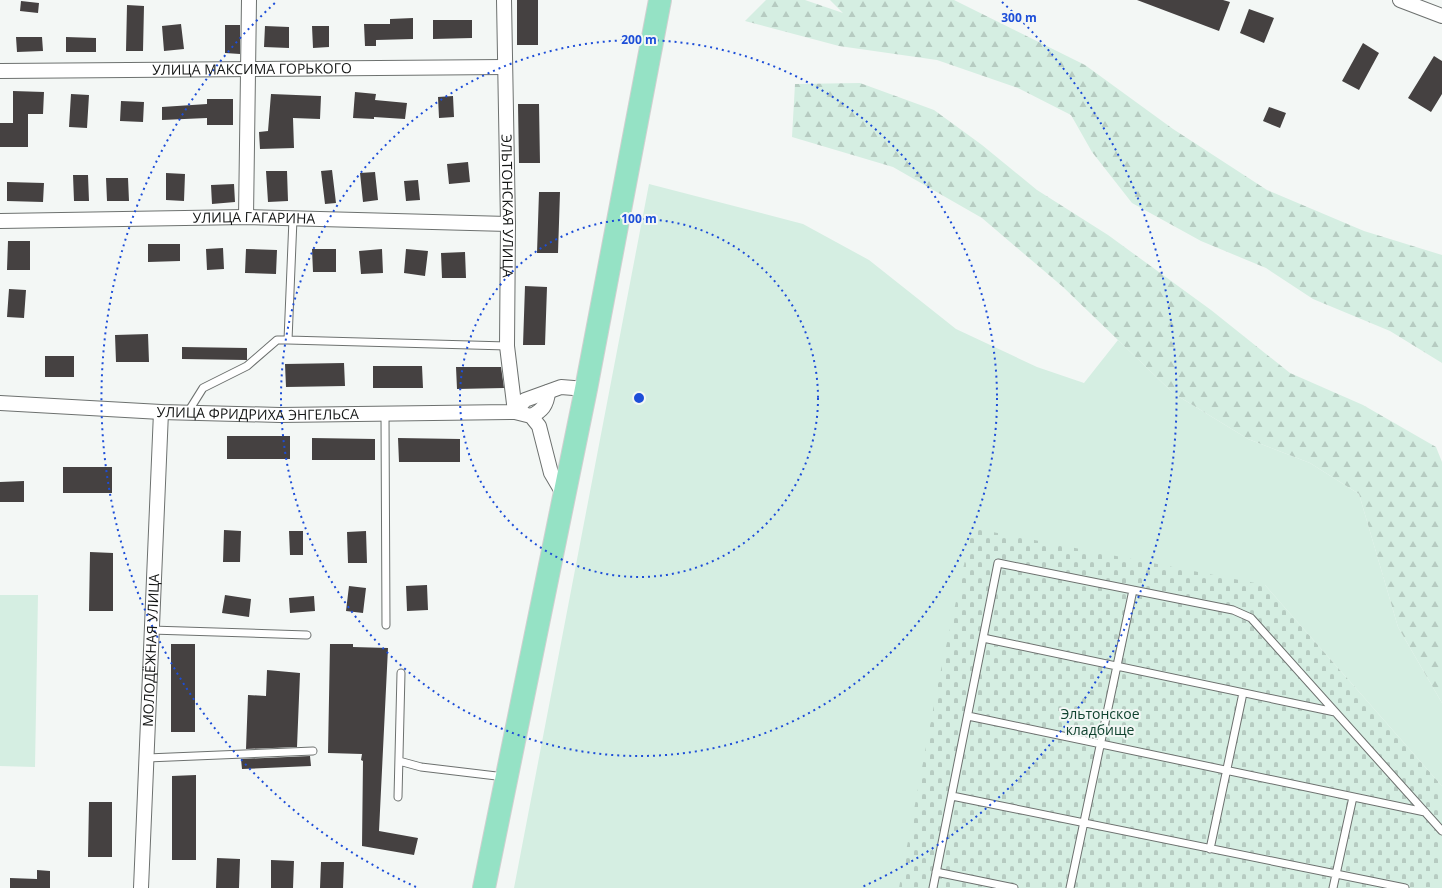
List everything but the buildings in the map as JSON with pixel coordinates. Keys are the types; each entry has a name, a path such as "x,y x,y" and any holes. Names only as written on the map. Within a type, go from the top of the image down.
{"main road":[{"path":"484,888 586,389 660,0"}],"street":[{"path":"246,217 249,0"},
{"name":"ЭЛЬТОНСКАЯ УЛИЦА","path":"504,0 508,224 507,346 515,412"},
{"path":"1400,0 1442,16"},
{"name":"УЛИЦА МАКСИМА ГОРЬКОГО","path":"0,71 504,67"},
{"name":"УЛИЦА ГАГАРИНА","path":"0,221 246,217 508,224"},
{"path":"515,412 525,400 562,387 586,389"},
{"path":"548,392 545,406 540,412 531,416 539,426 551,473 564,495"},
{"name":"УЛИЦА ФРИДРИХА ЭНГЕЛЬСА","path":"0,403 161,412 280,415 385,415 515,412 531,416"},
{"name":"МОЛОДЁЖНАЯ УЛИЦА","path":"141,888 161,412"}],"lane":[{"path":"288,340 293,219"},
{"path":"188,412 203,388 247,366 277,340 507,346"},
{"path":"385,415 386,625"},
{"path":"933,888 998,563 1233,610 1251,618 1442,831"},
{"path":"1070,888 1132,590"},
{"path":"151,630 306,635"},
{"path":"983,638 1335,712"},
{"path":"398,797 401,673"},
{"path":"1210,849 1243,693"},
{"path":"968,716 1425,812"},
{"path":"147,758 313,751"},
{"path":"399,761 437,769 506,777"},
{"path":"952,796 1405,888"},
{"path":"1333,888 1353,796"},
{"path":"936,872 1014,888"}],"green space":[{"path":"766,0 805,0 843,13 830,0 954,0 1085,65 1173,129 1267,190 1364,231 1442,255 1442,363 1390,331 1313,299 1266,268 1201,241 1132,203 1092,152 1071,115 1018,88 937,60 839,46 745,21"},
{"path":"860,83 934,110 982,145 1037,190 1108,235 1211,310 1290,373 1363,405 1436,447 1442,462 1442,703 1398,627 1359,494 1310,463 1248,439 1173,393 1063,287 982,218 893,167 792,137 795,84"},
{"path":"649,184 803,224 869,260 956,329 1037,367 1084,383 1118,340 1173,393 1248,439 1310,463 1359,494 1398,627 1442,703 1442,786 1265,585 900,888 514,888"},
{"name":"Эльтонское кладбище","path":"972,528 1265,585 1442,786 1442,888 899,888 939,679"},
{"path":"0,595 38,595 35,767 0,766"}]}
